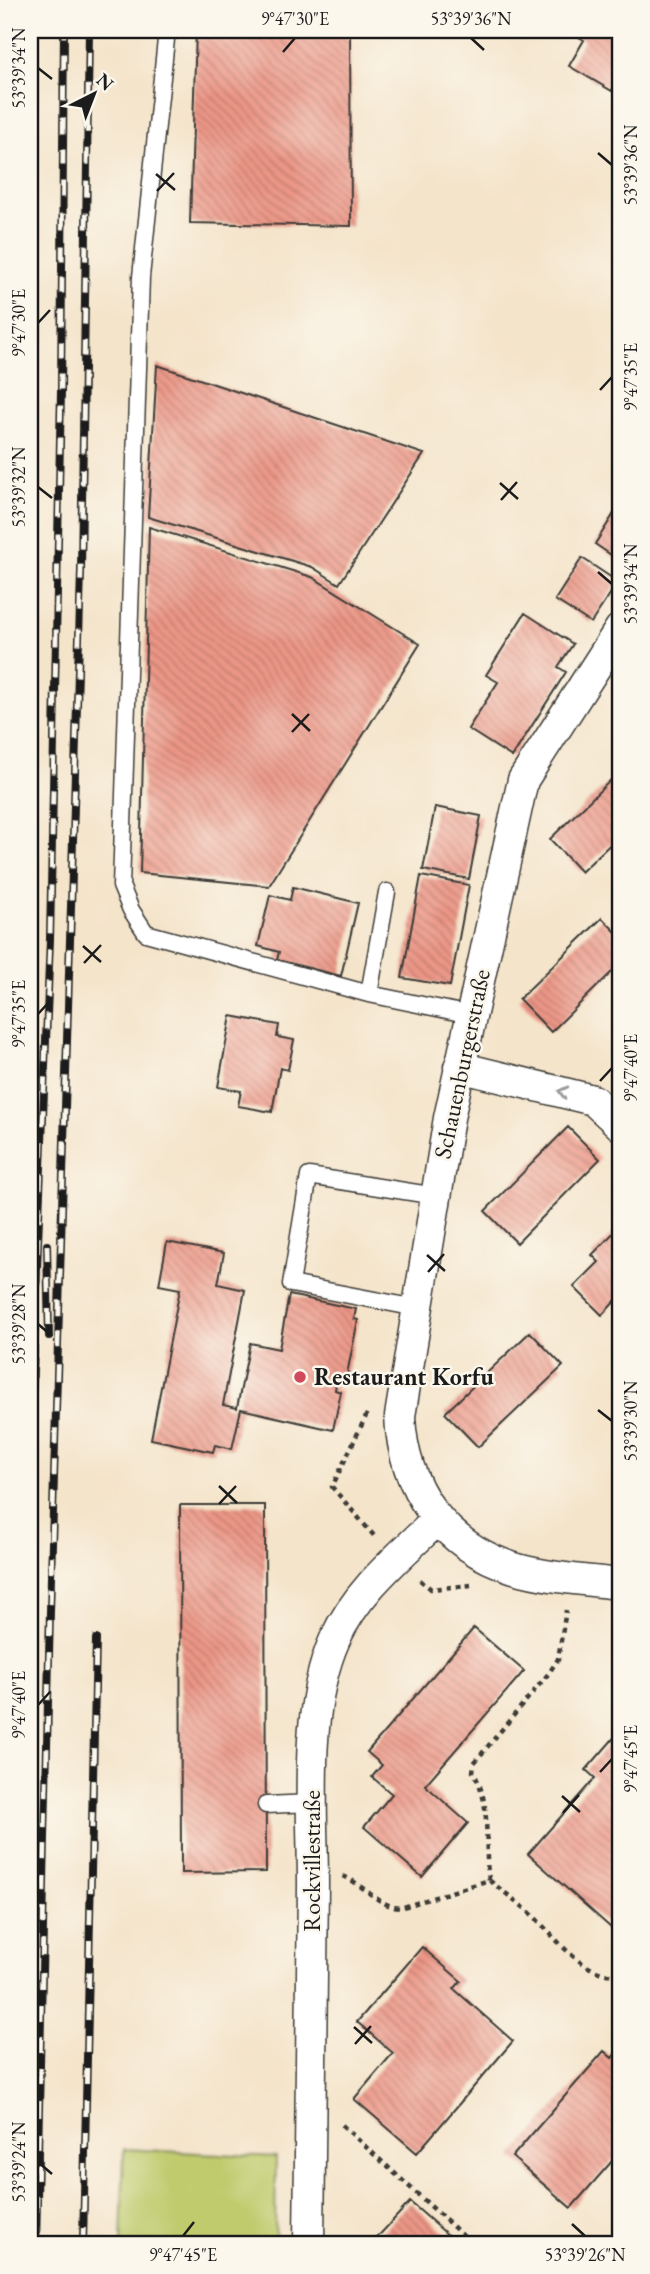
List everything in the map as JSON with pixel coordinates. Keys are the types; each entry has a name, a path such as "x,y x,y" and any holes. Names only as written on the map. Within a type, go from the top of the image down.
{"street":[{"name":"Schauenburgerstraße","path":"620,629 523,780 459,1067 403,1390 401,1437 415,1486 438,1520 464,1543 495,1560 524,1570 620,1584"},
{"path":"459,1067 593,1100 619,1121"},
{"name":"Rockvillestraße","path":"309,2244 312,1779 319,1688 336,1638 348,1615 366,1590 438,1520"}],"lane":[{"path":"167,30 141,277 121,886 131,911 146,933 369,994 471,1015"},
{"path":"369,994 387,892"},
{"path":"417,1308 291,1284 304,1203 309,1176 436,1196"},
{"path":"266,1805 312,1803"}],"path":[{"path":"569,1577 558,1659 474,1763 473,1772 481,1784 485,1804 488,1880 530,1913 552,1937 588,1967 611,1975 620,1973"},
{"path":"313,1864 356,1881 389,1907 400,1908 488,1880"},
{"path":"310,2123 341,2125 472,2244"}],"green space":[{"path":"124,2149 276,2157 275,2244 121,2244"}],"building":[{"path":"196,30 350,30 351,226 190,223"},
{"path":"567,30 620,30 620,76 612,91 569,66 584,40"},
{"path":"157,365 424,454 339,584 312,567 148,517"},
{"path":"620,504 620,561 595,544"},
{"path":"149,527 312,577 420,644 269,886 140,873"},
{"path":"582,558 618,582 591,623 555,600"},
{"path":"525,613 573,644 558,667 566,672 512,757 468,729 498,682 486,675"},
{"path":"620,771 620,835 581,872 550,839"},
{"path":"435,807 481,816 469,879 423,870"},
{"path":"421,876 469,885 450,986 402,978"},
{"path":"293,887 358,903 341,976 277,960 279,952 258,946 270,895 290,900"},
{"path":"602,918 620,936 620,964 551,1032 519,999"},
{"path":"231,1016 279,1025 277,1037 294,1040 288,1070 280,1068 272,1112 238,1106 241,1091 218,1087"},
{"path":"568,1127 600,1159 517,1243 485,1211"},
{"path":"620,1226 620,1296 602,1315 574,1287 599,1262 592,1255"},
{"path":"167,1242 224,1253 218,1284 245,1290 223,1405 237,1408 250,1343 279,1349 289,1295 356,1309 354,1319 358,1320 346,1379 337,1377 335,1390 341,1392 333,1430 241,1409 232,1449 215,1445 213,1452 151,1439 180,1289 159,1285"},
{"path":"530,1332 563,1366 478,1447 445,1413"},
{"path":"180,1505 265,1505 266,1872 181,1873"},
{"path":"474,1628 524,1671 425,1785 468,1823 422,1877 364,1827 392,1794 372,1777 382,1765 367,1752"},
{"path":"620,1731 620,1838 614,1845 620,1850 620,1936 528,1854 595,1778 586,1770"},
{"path":"422,1947 461,1981 454,1989 513,2041 417,2153 354,2099 393,2053 357,2022"},
{"path":"620,2048 620,2152 571,2208 512,2157 604,2051 612,2058"},
{"path":"410,2202 449,2236 442,2244 371,2244"}],"railway":[{"path":"30,1445 50,939 61,391 64,30"},
{"path":"36,2244 50,1611 81,571 89,30"},
{"path":"47,1245 49,1336"},
{"path":"83,2244 96,1639"}],"place":[{"name":"Restaurant Korfu","path":"300,1377"}]}
